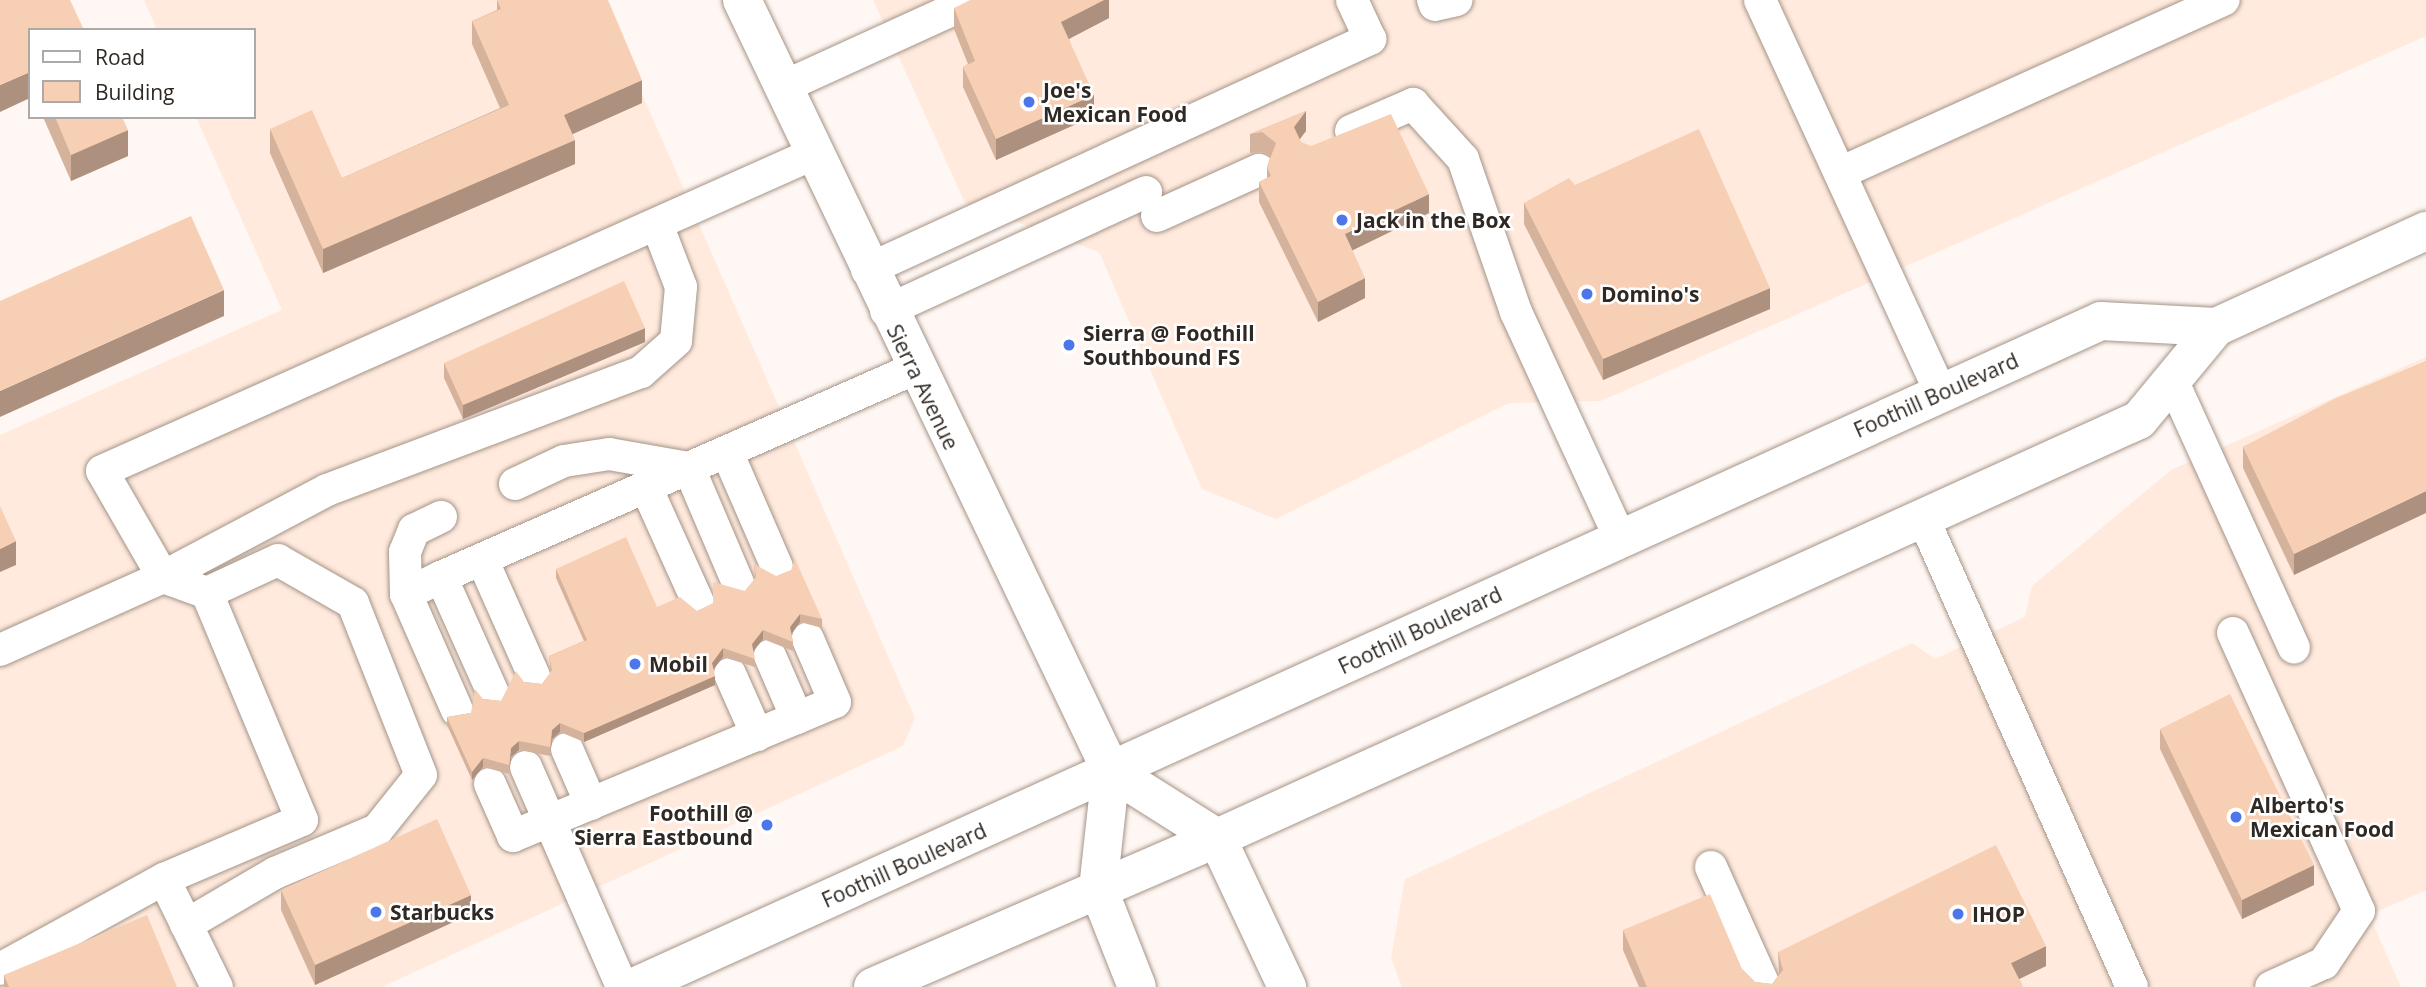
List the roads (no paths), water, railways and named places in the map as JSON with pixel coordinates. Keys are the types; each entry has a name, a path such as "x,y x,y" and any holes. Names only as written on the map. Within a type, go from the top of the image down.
{"main road":[{"name":"Sierra Avenue","path":"742,0 886,311 1111,771"},
{"name":"Foothill Boulevard","path":"873,987 1098,887 1217,838 2139,420 2216,327 2426,231"},
{"name":"Foothill Boulevard","path":"634,987 2101,321 2216,327"},
{"path":"1137,987 1098,887 1111,771 1217,838 1287,987"}],"lane":[{"path":"783,87 974,0"},
{"path":"867,270 1370,39 1352,0"},
{"path":"1433,0 1456,0"},
{"path":"1760,0 1941,393"},
{"path":"1840,173 2224,0"},
{"path":"1324,142 1413,104 1463,159 1516,312 1620,538"},
{"path":"186,925 275,873 377,830 421,775 353,603 278,560 206,593 163,577 102,471 658,227 813,154"},
{"path":"886,311 1151,204 1259,170"},
{"path":"0,650 163,577 327,489 641,372 676,341 681,287 658,227"},
{"path":"406,594 441,576 914,369"},
{"path":"2172,380 2294,648"},
{"path":"727,452 777,567"},
{"path":"515,484 564,461 609,454 689,468"},
{"path":"689,468 738,583"},
{"path":"646,487 698,602"},
{"path":"441,517 414,530 405,552 406,594 457,710"},
{"path":"1923,518 2132,987"},
{"path":"482,559 534,676"},
{"path":"441,576 493,694"},
{"path":"0,970 164,879 302,820 206,593"},
{"path":"2233,633 2359,911 2324,962 2271,987"},
{"path":"490,784 513,836 835,702 808,639"},
{"path":"770,656 797,718"},
{"path":"730,674 757,735"},
{"path":"566,749 591,804"},
{"path":"526,767 622,987"},
{"path":"1711,867 1765,987"},
{"path":"164,879 217,987"}],"place":[{"name":"Joe's Mexican Food","path":"1029,102"},
{"name":"Jack in the Box","path":"1342,220"},
{"name":"Domino's","path":"1587,294"},
{"name":"Sierra @ Foothill Southbound FS","path":"1069,345"},
{"name":"Mobil","path":"635,664"},
{"name":"Alberto's Mexican Food","path":"2236,817"},
{"name":"Foothill @ Sierra Eastbound","path":"767,825"},
{"name":"Starbucks","path":"376,912"},
{"name":"IHOP","path":"1958,914"}]}
